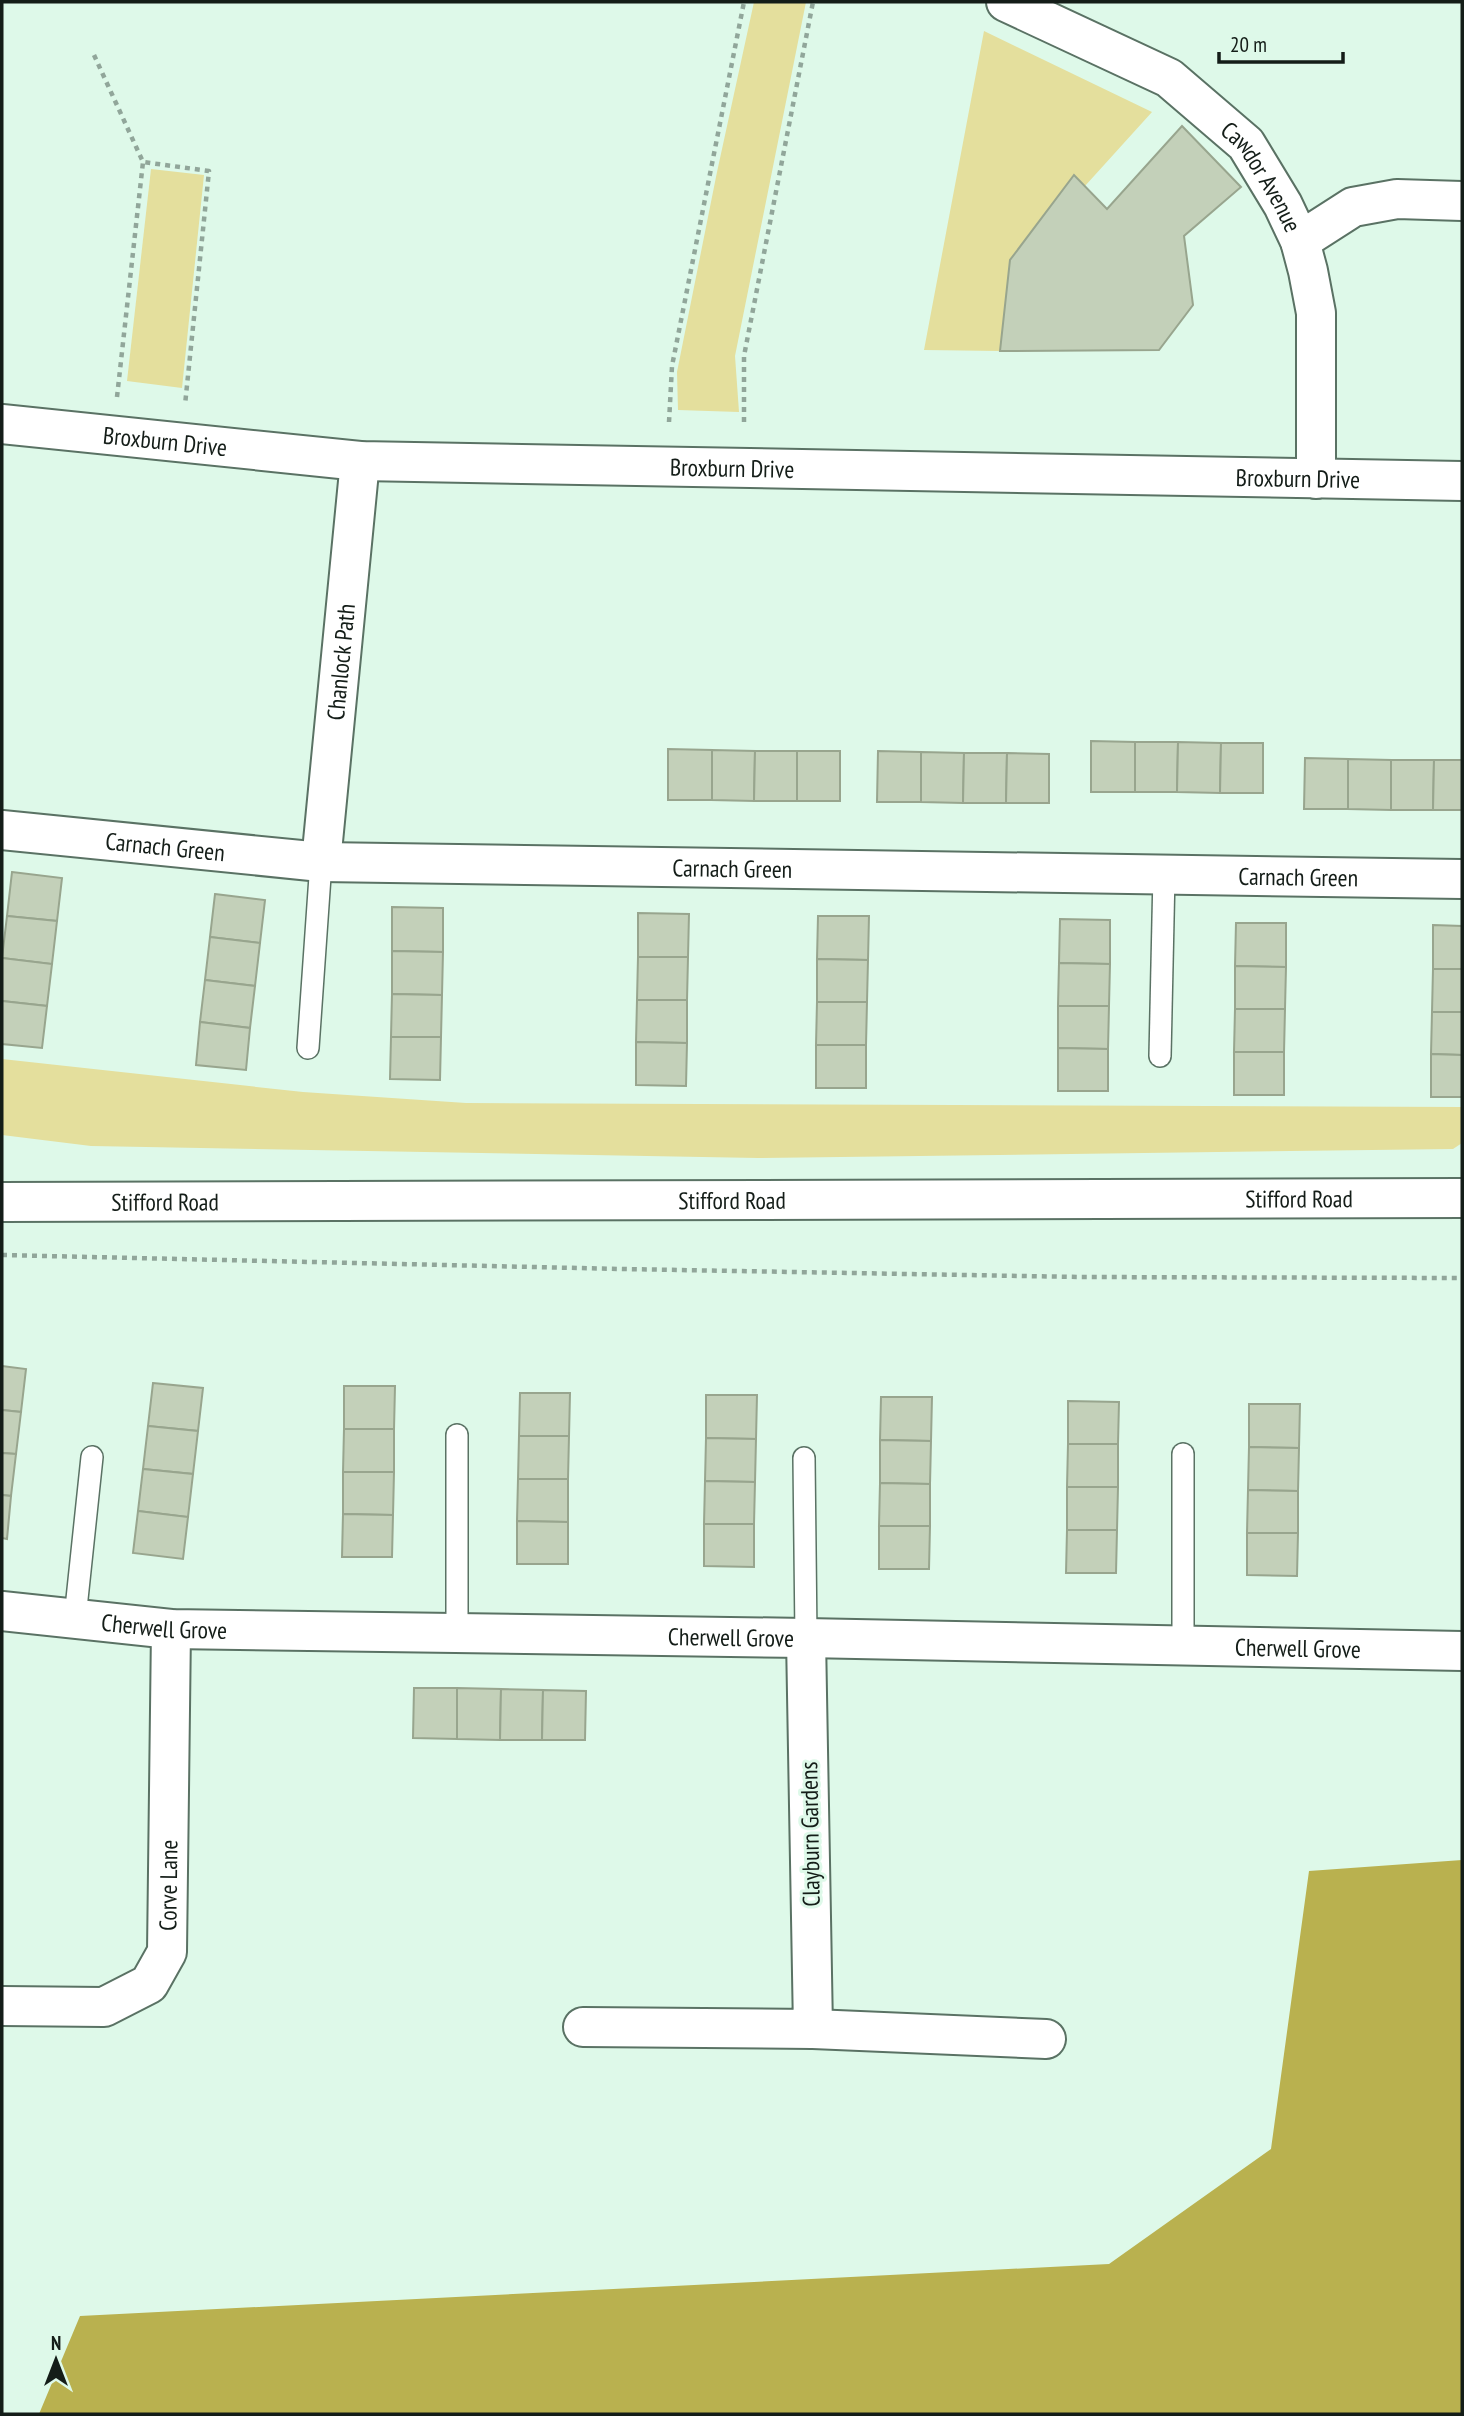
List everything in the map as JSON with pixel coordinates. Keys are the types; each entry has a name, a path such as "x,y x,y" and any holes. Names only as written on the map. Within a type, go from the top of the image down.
{"street":[{"name":"Cawdor Avenue","path":"1006,2 1169,78 1246,144 1283,205 1300,241 1316,313 1316,479"},
{"path":"1300,241 1353,207 1397,199 1462,201"},
{"name":"Broxburn Drive","path":"2,424 359,461 1462,481"},
{"name":"Chanlock Path","path":"321,862 359,461"},
{"name":"Carnach Green","path":"2,830 321,862 1462,879"},
{"name":"Stifford Road","path":"2,1202 1462,1198"},
{"name":"Cherwell Grove","path":"2,1611 171,1629 1462,1651"},
{"name":"Corve Lane","path":"2,2006 104,2007 149,1984 167,1952 171,1629"},
{"name":"Clayburn Gardens","path":"806,1638 813,2029"},
{"path":"583,2027 813,2029 1045,2039"}],"lane":[{"path":"308,1048 321,862"},
{"path":"1160,1056 1164,874"},
{"path":"457,1435 457,1633"},
{"path":"1183,1454 1183,1646"},
{"path":"75,1618 92,1457"},
{"path":"804,1458 806,1638"}],"path":[{"path":"669,422 672,366 744,2"},
{"path":"744,422 744,356 813,2"},
{"path":"94,55 143,162 117,399"},
{"path":"143,162 209,171 185,406"},
{"path":"2,1255 1066,1277 1462,1278"}],"shaded area":[{"path":"754,2 806,2 735,356 739,412 678,410 677,372"},
{"path":"984,31 1152,112 1085,186 1074,175 1010,260 1000,351 924,350"},
{"path":"151,169 204,175 182,388 127,381"},
{"path":"2,1059 303,1092 466,1103 1462,1107 1462,1143 1453,1149 758,1158 91,1146 2,1135"},
{"path":"1462,1860 1462,2414 39,2414 80,2316 1109,2264 1271,2149 1309,1871"}],"building":[{"path":"1182,126 1241,187 1184,236 1193,305 1159,350 1000,351 1010,260 1074,175 1107,209"},
{"path":"1091,741 1135,742 1135,792 1091,792"},
{"path":"1135,742 1178,742 1177,792 1135,792"},
{"path":"1178,742 1221,743 1220,793 1177,792"},
{"path":"1221,743 1263,743 1263,793 1220,793"},
{"path":"668,749 712,750 712,800 668,800"},
{"path":"712,750 755,751 754,801 712,800"},
{"path":"755,751 797,751 797,801 754,801"},
{"path":"797,751 840,751 840,801 797,801"},
{"path":"878,751 921,752 921,802 877,802"},
{"path":"921,752 964,753 963,803 921,802"},
{"path":"964,753 1007,753 1006,803 963,803"},
{"path":"1007,753 1049,754 1049,803 1006,803"},
{"path":"1305,758 1348,759 1348,809 1304,809"},
{"path":"1348,759 1391,760 1391,810 1348,809"},
{"path":"1391,760 1434,760 1433,810 1391,810"},
{"path":"1434,760 1462,760 1462,810 1433,810"},
{"path":"12,872 62,878 57,921 7,916"},
{"path":"215,894 265,900 260,943 210,937"},
{"path":"392,907 443,908 443,952 392,951"},
{"path":"638,913 689,914 688,957 638,957"},
{"path":"7,916 57,921 52,964 2,958"},
{"path":"818,916 869,916 868,960 817,959"},
{"path":"1060,919 1110,920 1110,964 1059,963"},
{"path":"1236,923 1286,923 1286,967 1235,966"},
{"path":"1433,925 1462,926 1462,969 1433,969"},
{"path":"210,937 260,943 255,986 205,980"},
{"path":"392,951 443,952 442,995 392,994"},
{"path":"638,957 688,957 687,1000 637,1000"},
{"path":"2,958 52,964 47,1006 2,1001"},
{"path":"817,959 868,960 867,1002 817,1002"},
{"path":"1059,963 1110,964 1109,1006 1058,1006"},
{"path":"1235,966 1286,967 1285,1009 1235,1009"},
{"path":"1433,969 1462,969 1462,1012 1432,1012"},
{"path":"205,980 255,986 250,1028 200,1022"},
{"path":"392,994 442,995 441,1037 391,1037"},
{"path":"637,1000 687,1000 687,1043 636,1042"},
{"path":"2,1001 47,1006 42,1048 2,1044"},
{"path":"817,1002 867,1002 866,1045 816,1045"},
{"path":"1058,1006 1109,1006 1108,1049 1058,1048"},
{"path":"1235,1009 1285,1009 1284,1052 1234,1052"},
{"path":"1432,1012 1462,1012 1462,1055 1431,1054"},
{"path":"200,1022 250,1028 246,1070 196,1065"},
{"path":"391,1037 441,1037 440,1080 390,1079"},
{"path":"636,1042 687,1043 686,1086 636,1085"},
{"path":"816,1045 866,1045 866,1088 816,1088"},
{"path":"1058,1048 1108,1049 1108,1091 1058,1091"},
{"path":"1234,1052 1284,1052 1284,1095 1234,1095"},
{"path":"1431,1054 1462,1055 1462,1097 1431,1097"},
{"path":"2,1366 26,1369 21,1412 2,1410"},
{"path":"153,1383 203,1388 198,1431 148,1426"},
{"path":"344,1386 395,1386 394,1429 344,1429"},
{"path":"520,1393 570,1393 569,1436 519,1436"},
{"path":"706,1395 757,1395 756,1439 706,1438"},
{"path":"881,1397 932,1397 931,1441 880,1440"},
{"path":"1068,1401 1119,1402 1118,1444 1068,1444"},
{"path":"1249,1404 1300,1404 1299,1448 1249,1447"},
{"path":"2,1410 21,1412 16,1454 2,1453"},
{"path":"148,1426 198,1431 193,1474 143,1469"},
{"path":"344,1429 394,1429 394,1472 343,1472"},
{"path":"519,1436 569,1436 568,1479 518,1479"},
{"path":"706,1438 756,1439 755,1482 705,1481"},
{"path":"880,1440 931,1441 930,1484 880,1483"},
{"path":"1068,1444 1118,1444 1118,1487 1067,1487"},
{"path":"1249,1447 1299,1448 1298,1491 1248,1490"},
{"path":"2,1453 16,1454 11,1496 2,1495"},
{"path":"143,1469 193,1474 188,1517 138,1511"},
{"path":"343,1472 394,1472 393,1515 343,1514"},
{"path":"518,1479 568,1479 568,1522 517,1521"},
{"path":"705,1481 755,1482 754,1524 704,1524"},
{"path":"880,1483 930,1484 930,1526 879,1526"},
{"path":"1067,1487 1118,1487 1117,1530 1067,1530"},
{"path":"1248,1490 1298,1491 1298,1533 1247,1533"},
{"path":"2,1495 11,1496 7,1539 2,1538"},
{"path":"138,1511 188,1517 183,1559 133,1553"},
{"path":"343,1514 393,1515 392,1557 342,1557"},
{"path":"517,1521 568,1522 568,1564 517,1564"},
{"path":"704,1524 754,1524 754,1567 704,1566"},
{"path":"879,1526 930,1526 929,1569 879,1569"},
{"path":"1067,1530 1117,1530 1116,1573 1066,1573"},
{"path":"1247,1533 1298,1533 1297,1576 1247,1575"},
{"path":"414,1688 457,1688 457,1739 413,1738"},
{"path":"457,1688 501,1689 500,1740 457,1739"},
{"path":"501,1689 543,1690 542,1740 500,1740"},
{"path":"543,1690 586,1691 585,1740 542,1740"}]}
